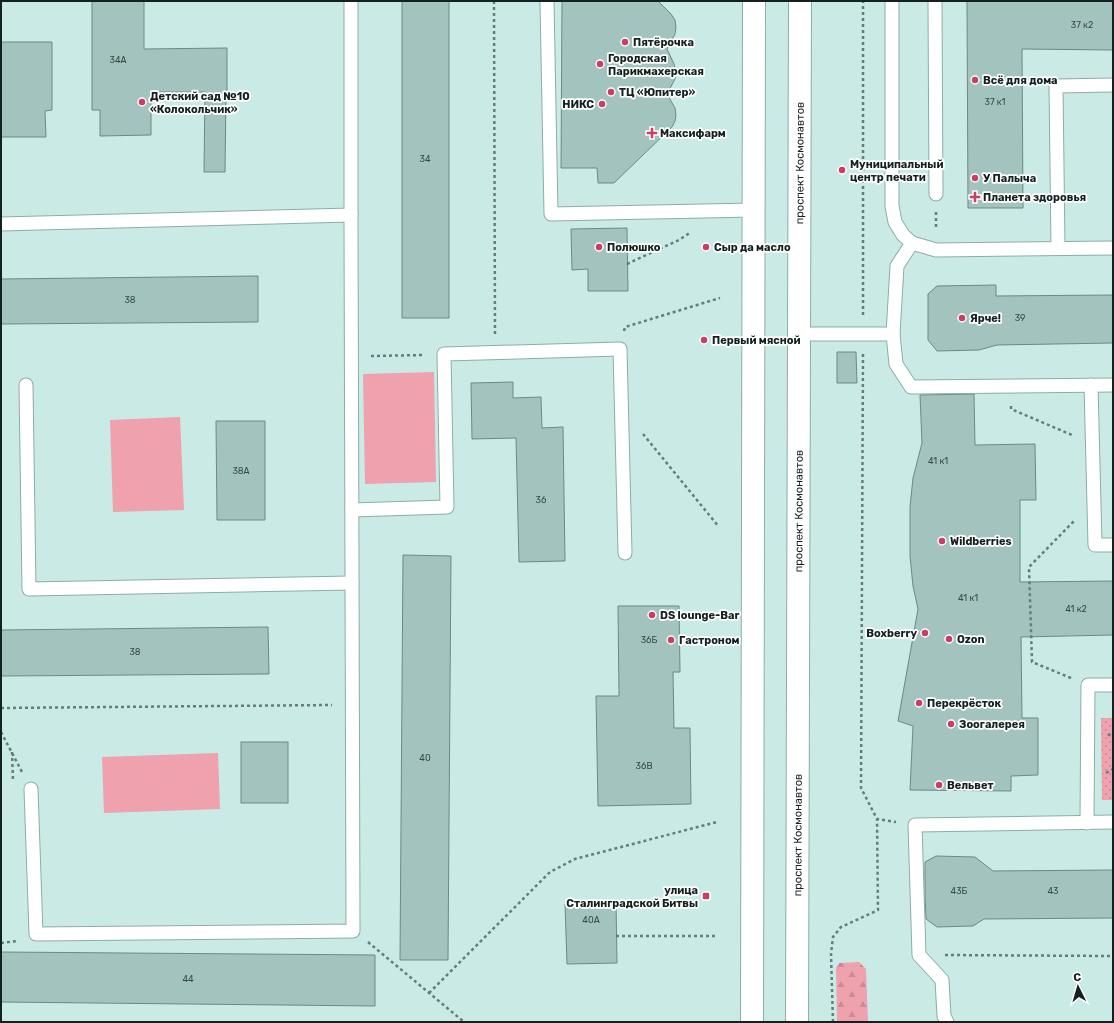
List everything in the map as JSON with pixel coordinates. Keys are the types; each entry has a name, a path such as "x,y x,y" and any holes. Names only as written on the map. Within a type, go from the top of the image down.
{"street":[{"path":"752,1022 754,1"},
{"name":"проспект Космонавтов","path":"797,1022 800,1"}],"lane":[{"path":"31,789 36,934 353,931 351,1"},
{"path":"547,1 551,214 754,210"},
{"path":"892,1 892,206 895,222 903,234 912,243 936,250 1113,248"},
{"path":"935,1 936,194"},
{"path":"1058,248 1056,86 1113,85"},
{"path":"1,224 351,215"},
{"path":"912,243 897,266 893,334 896,364 912,387 1113,385"},
{"path":"799,334 893,334"},
{"path":"352,510 447,507 444,354 620,349 625,553"},
{"path":"26,385 29,589 352,583"},
{"path":"1091,385 1095,545 1113,545"},
{"path":"1087,823 1088,685 1113,685"},
{"path":"947,1022 944,1016 942,980 919,955 914,825 1113,822"}],"path":[{"path":"494,1 495,353"},
{"path":"832,1022 831,954 833,937 841,927 878,910 877,819 861,788 863,1"},
{"path":"628,264 679,240 718,211"},
{"path":"620,349 625,327 720,298"},
{"path":"351,357 444,354"},
{"path":"1010,386 1011,409 1076,436"},
{"path":"621,407 719,527"},
{"path":"1079,516 1029,567 1032,662 1088,685"},
{"path":"1,708 352,705"},
{"path":"1,732 31,789"},
{"path":"12,752 13,784"},
{"path":"877,819 914,825"},
{"path":"429,993 550,872 575,859 717,822"},
{"path":"1,943 17,941 17,933"},
{"path":"616,936 718,936"},
{"path":"367,941 464,1022"},
{"path":"919,955 1113,956"}],"green space":[{"path":"434,372 436,482 365,484 363,374"},
{"path":"180,417 184,510 113,512 110,420"},
{"path":"1101,718 1113,718 1113,800 1102,800"},
{"path":"218,753 220,809 104,813 102,757"},
{"path":"859,962 866,969 868,1022 837,1022 836,968 839,963"}],"building":[{"path":"92,1 144,1 144,49 227,48 225,172 204,172 205,92 151,92 151,135 100,136 100,110 92,110"},
{"path":"402,1 449,1 449,318 402,318"},
{"name":"ТЦ «Юпитер»","path":"562,1 658,1 675,20 675,34 667,49 676,71 675,79 667,94 675,108 675,121 672,127 614,183 598,183 597,168 561,168"},
{"path":"967,1 1113,1 1113,50 1022,49 1023,208 968,208"},
{"path":"1,42 52,42 52,110 45,111 46,137 1,137"},
{"name":"Полюшко","path":"627,228 628,291 588,291 588,269 572,270 571,229"},
{"path":"258,276 258,322 1,324 1,279"},
{"path":"996,285 996,296 1113,295 1113,343 997,345 979,350 937,351 928,340 928,294 937,286"},
{"path":"837,352 856,352 857,383 837,383"},
{"path":"513,382 513,398 541,397 542,428 563,427 565,561 519,562 516,438 472,439 471,383"},
{"path":"974,394 975,445 1035,444 1036,500 1020,500 1020,582 1113,581 1113,635 1021,637 1022,718 1038,718 1038,775 1011,776 1011,791 910,790 913,726 898,721 918,609 913,586 910,556 910,507 913,478 922,443 920,395"},
{"path":"216,421 265,421 265,520 217,520"},
{"path":"403,555 451,556 448,960 400,960"},
{"path":"618,606 679,606 680,672 673,672 674,728 690,728 691,804 598,806 596,696 619,696"},
{"path":"268,627 269,674 1,676 1,630"},
{"path":"241,742 288,742 288,803 241,803"},
{"path":"936,856 975,857 993,871 1113,870 1113,918 984,919 973,926 937,927 926,919 925,895 925,862"},
{"path":"616,902 617,963 567,964 565,904"},
{"path":"1,952 375,955 375,1006 1,1002"}],"place":[{"name":"Пятёрочка","path":"625,42"},
{"name":"Городская Парикмахерская","path":"600,64"},
{"name":"Всё для дома","path":"975,80"},
{"name":"ТЦ «Юпитер»","path":"611,92"},
{"name":"Детский сад №10 «Колокольчик»","path":"142,102"},
{"name":"НИКС","path":"602,104"},
{"name":"Максифарм","path":"652,133"},
{"name":"Муниципальный центр печати","path":"842,170"},
{"name":"У Палыча","path":"975,178"},
{"name":"Планета здоровья","path":"975,197"},
{"name":"Полюшко","path":"599,247"},
{"name":"Сыр да масло","path":"706,247"},
{"name":"Ярче!","path":"962,318"},
{"name":"Первый мясной","path":"704,340"},
{"name":"Wildberries","path":"942,541"},
{"name":"DS lounge-Bar","path":"652,615"},
{"name":"Boxberry","path":"925,633"},
{"name":"Ozon","path":"949,639"},
{"name":"Гастроном","path":"671,640"},
{"name":"Перекрёсток","path":"919,703"},
{"name":"Зоогалерея","path":"951,724"},
{"name":"Вельвет","path":"939,785"},
{"name":"улица Сталинградской Битвы","path":"706,896"}]}
